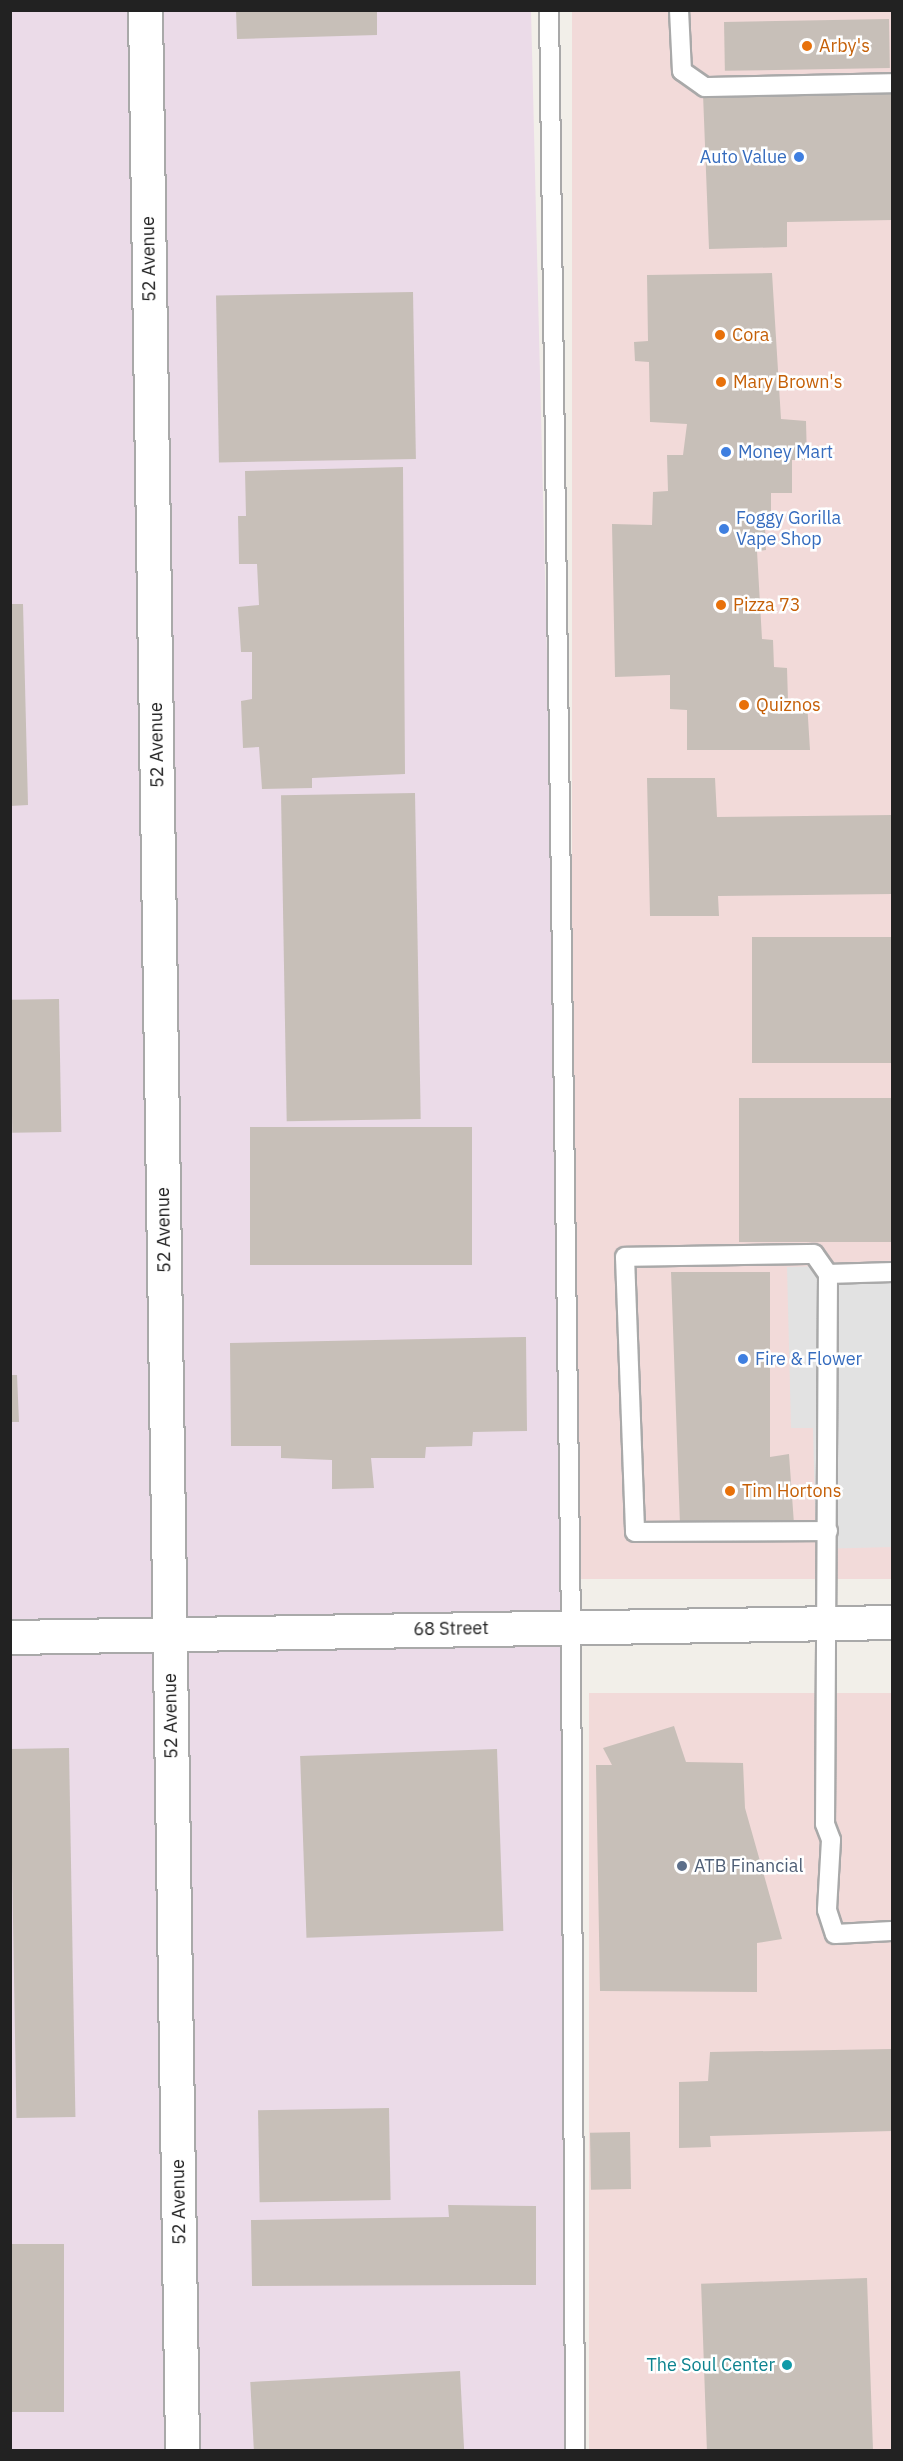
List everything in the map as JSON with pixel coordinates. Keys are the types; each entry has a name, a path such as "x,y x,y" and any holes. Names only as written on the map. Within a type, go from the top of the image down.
{"street":[{"name":"52 Avenue","path":"146,10 182,2451"},
{"name":"68 Street","path":"10,1637 892,1622"}],"lane":[{"path":"549,10 571,1626 575,2451"},
{"path":"679,10 682,71 705,87 892,83"},
{"path":"828,1531 635,1532 625,1257 814,1254 828,1274 828,1531 828,1624 825,1824 831,1840 827,1910 835,1934 892,1931"},
{"path":"828,1274 892,1272"}],"shaded area":[{"path":"11,11 531,11 571,1626 575,2450 11,2450"},
{"path":"572,11 892,11 892,1579 572,1579"},
{"path":"892,1264 892,1547 816,1549 813,1428 791,1428 787,1267"},
{"path":"589,1693 892,1693 892,2450 589,2450"}],"building":[{"path":"236,10 377,10 377,35 237,39"},
{"name":"Arby's","path":"889,19 890,68 725,71 724,22"},
{"name":"Auto Value","path":"892,88 892,220 787,222 787,247 709,249 703,94"},
{"path":"772,273 781,419 806,421 807,460 792,460 792,493 771,493 771,525 765,527 766,550 757,551 762,639 773,640 774,667 787,668 788,701 807,702 810,750 687,750 687,710 670,709 670,675 615,677 612,524 652,525 653,492 668,491 667,455 683,455 687,424 650,422 649,362 635,361 634,342 648,341 647,275"},
{"path":"413,292 416,459 219,462 216,295"},
{"path":"403,467 405,774 312,778 312,788 262,789 259,747 243,748 241,701 252,699 252,652 241,652 238,607 259,605 257,564 239,564 238,516 246,516 245,471"},
{"path":"10,604 23,604 28,805 10,806"},
{"path":"647,778 715,778 717,817 892,815 892,894 718,896 719,916 650,916"},
{"path":"415,793 421,1119 287,1121 281,795"},
{"path":"752,937 892,937 892,1063 752,1063"},
{"path":"59,999 61,1132 12,1133 10,1000"},
{"path":"739,1098 892,1098 892,1242 739,1242"},
{"path":"250,1127 472,1127 472,1265 250,1265"},
{"path":"671,1272 770,1272 770,1457 789,1454 794,1524 680,1525"},
{"path":"526,1337 527,1431 473,1432 472,1446 426,1447 425,1458 371,1458 374,1488 332,1489 332,1460 281,1458 281,1446 231,1446 230,1343"},
{"path":"10,1375 17,1375 19,1422 10,1422"},
{"path":"674,1726 686,1762 743,1763 745,1808 782,1939 757,1943 757,1992 600,1991 596,1765 612,1765 603,1748"},
{"path":"69,1748 75,2117 16,2118 10,1749"},
{"path":"497,1749 503,1931 306,1938 300,1756"},
{"path":"892,2049 892,2131 710,2136 711,2147 679,2148 679,2082 708,2081 710,2052"},
{"path":"389,2108 391,2200 260,2202 258,2110"},
{"path":"630,2132 631,2189 591,2190 590,2133"},
{"path":"448,2205 536,2206 536,2285 252,2286 251,2220 449,2217"},
{"path":"10,2244 64,2244 64,2412 10,2412"},
{"name":"The Soul Center","path":"867,2278 873,2450 707,2450 701,2284"},
{"path":"460,2371 464,2449 254,2450 250,2382"}],"place":[{"name":"Arby's","path":"807,46"},
{"name":"Auto Value","path":"799,157"},
{"name":"Cora","path":"720,335"},
{"name":"Mary Brown's","path":"721,382"},
{"name":"Money Mart","path":"726,452"},
{"name":"Foggy Gorilla Vape Shop","path":"724,529"},
{"name":"Pizza 73","path":"721,605"},
{"name":"Quiznos","path":"744,705"},
{"name":"Fire & Flower","path":"743,1359"},
{"name":"Tim Hortons","path":"730,1491"},
{"name":"ATB Financial","path":"682,1866"},
{"name":"The Soul Center","path":"787,2365"}]}
